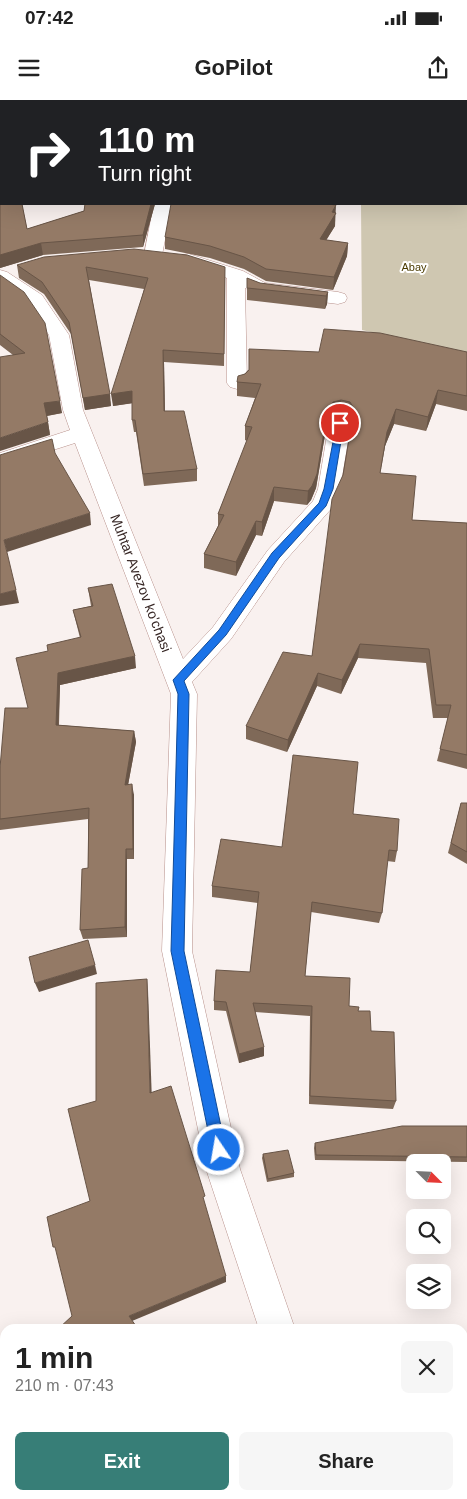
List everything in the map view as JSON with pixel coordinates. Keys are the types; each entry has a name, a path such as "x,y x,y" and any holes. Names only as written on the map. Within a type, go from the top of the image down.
{"street":[{"path":"153,255 163,205"},
{"path":"135,254 190,260 236,276 260,288 338,298"},
{"name":"Muhtar Avezov ko'chasi","path":"9,273 35,299 59,335 73,410 184,694 177,951 223,1169 275,1324"},
{"path":"236,276 237,383"},
{"path":"178,680 222,633 276,556 323,504 329,489 340,423"},
{"path":"0,460 82,434"}],"green space":[{"name":"Abay","path":"361,205 467,205 467,354 362,330"}],"building":[{"path":"0,205 22,205 27,229 84,211 85,205 151,205 143,235 41,243 0,255"},
{"path":"171,205 336,205 332,212 336,213 320,239 348,243 334,277 266,269 244,257 210,246 165,237"},
{"path":"134,249 187,255 225,267 224,354 163,350 164,411 184,411 197,469 143,474 135,420 132,420 132,391 111,394 148,278 86,267 110,394 83,398 69,322 42,282 17,265 44,257"},
{"path":"0,275 24,292 45,323 60,401 44,403 48,422 0,438 0,357 25,353 0,334"},
{"path":"247,278 260,283 328,292 326,296 247,288"},
{"path":"324,329 380,333 467,352 467,396 438,390 428,417 396,409 387,432 380,473 416,476 412,520 467,523 467,755 440,749 451,705 436,705 429,649 360,644 342,680 318,673 288,740 246,726 283,652 312,656 332,499 343,475 354,409 350,402 341,400 333,402 328,408 317,474 312,486 308,491 274,487 262,522 256,521 236,562 204,554 224,515 218,514 252,427 245,426 261,384 237,382 238,376 245,374 249,370 249,349 319,352"},
{"path":"52,439 55,453 90,513 4,540 16,590 0,594 0,455"},
{"path":"112,584 135,656 58,673 56,725 134,731 125,785 132,784 133,849 126,849 125,927 80,930 82,869 88,868 89,808 0,819 0,768 5,708 28,708 16,658 48,651 47,645 81,637 73,610 93,606 88,588"},
{"path":"293,755 358,762 353,814 399,819 397,851 389,850 382,913 312,902 305,976 350,978 349,1006 359,1007 358,1011 370,1011 371,1031 394,1032 396,1101 310,1096 312,1006 253,1003 264,1047 239,1054 226,1002 214,1001 216,970 250,972 259,892 212,886 221,839 282,847"},
{"path":"461,803 467,803 467,852 451,843"},
{"path":"88,940 95,965 35,983 29,957"},
{"path":"147,979 150,1093 171,1086 205,1196 203,1197 226,1276 129,1316 135,1324 63,1324 72,1316 55,1247 53,1247 47,1217 90,1201 68,1109 96,1101 96,983"},
{"path":"402,1126 467,1126 467,1157 451,1157 451,1154 406,1154 406,1156 316,1155 315,1143"},
{"path":"288,1150 294,1173 268,1179 263,1154"}],"route":[{"path":"219,1150 177,951 184,694 178,680 222,633 276,556 323,504 329,489 340,423"}]}
